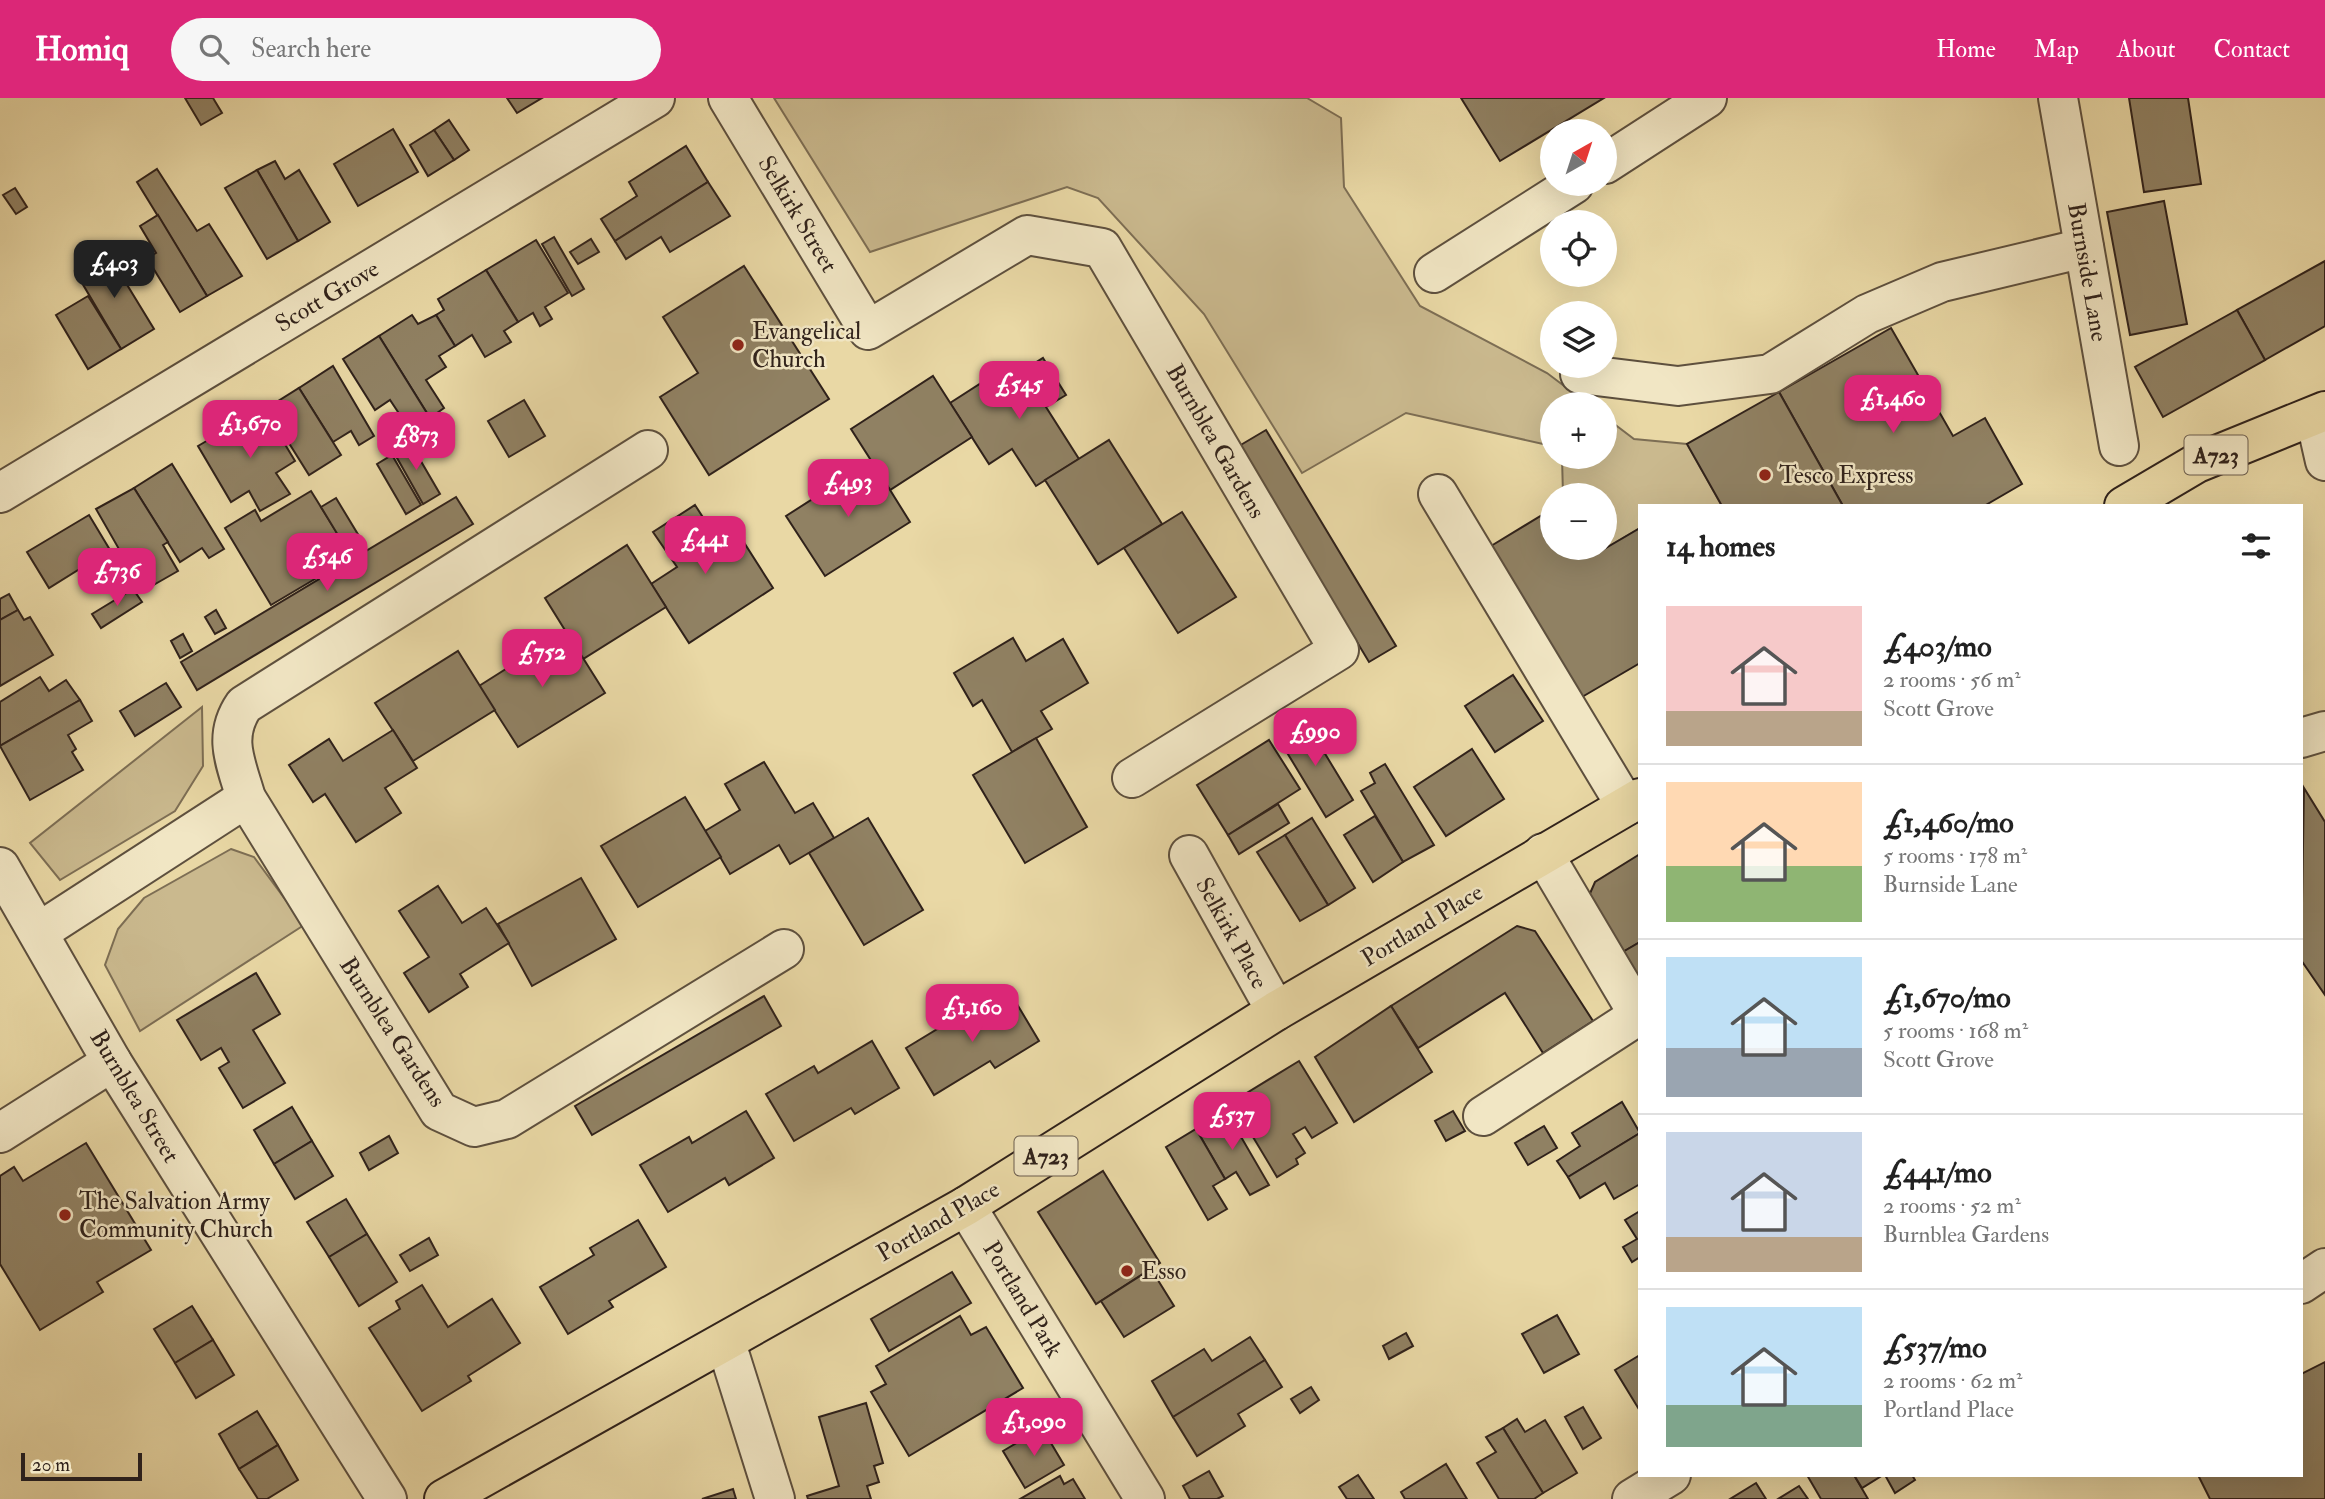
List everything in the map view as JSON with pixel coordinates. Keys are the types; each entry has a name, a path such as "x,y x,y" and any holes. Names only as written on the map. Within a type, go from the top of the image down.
{"main road":[{"name":"A723","path":"2127,504 2197,463 2320,414"},
{"name":"Portland Place","path":"444,1499 966,1206 1276,1011 1633,802"}],"street":[{"name":"Scott Grove","path":"0,493 655,98"},
{"name":"Selkirk Street","path":"728,98 868,330"},
{"path":"1617,156 1707,98"},
{"name":"Burnside Lane","path":"2058,98 2119,446"},
{"path":"1434,274 1555,196"},
{"name":"Burnblea Gardens","path":"868,330 1027,235 1102,248 1339,650 1132,778"},
{"path":"1613,378 1678,386 1770,374 1867,314 1942,282 2084,248"},
{"path":"2320,414 2325,461"},
{"name":"Burnblea Gardens","path":"648,450 244,705 232,722 231,743 246,798 439,1111 474,1127 507,1119 784,949"},
{"path":"1438,494 1633,802"},
{"path":"2303,737 2325,730"},
{"path":"39,932 246,798"},
{"path":"1543,853 1638,1014"},
{"name":"Selkirk Place","path":"1189,855 1276,1011"},
{"name":"Burnblea Street","path":"0,867 113,1062 387,1499"},
{"path":"1483,1116 1638,1017"},
{"path":"0,1133 113,1062"},
{"name":"Portland Park","path":"966,1206 1145,1499"},
{"path":"2303,1283 2325,1268"},
{"path":"726,1343 775,1499"},
{"path":"1632,1499 1668,1477"}],"shaded area":[{"path":"774,98 1307,98 1341,118 1344,187 1420,306 1540,369 1540,378 1554,378 1572,392 1540,392 1540,443 1406,413 1302,473 1204,314 1098,198 1067,187 870,252"},
{"path":"1617,426 1634,439 1687,444 1721,504 1638,504 1638,529 1617,542 1617,483 1563,483 1562,469 1617,469"},
{"path":"202,707 203,766 175,811 60,880 30,843"},
{"path":"231,849 254,857 304,925 140,1031 105,965 118,929 144,898"}],"building":[{"path":"185,98 213,98 222,113 201,125"},
{"path":"507,98 542,98 517,113"},
{"path":"1461,98 1604,98 1569,119 1540,119 1540,137 1500,161"},
{"path":"2129,98 2188,98 2201,184 2144,192"},
{"path":"449,120 469,150 454,160 434,130"},
{"path":"393,129 418,172 358,206 334,164"},
{"path":"434,130 454,160 428,176 410,145"},
{"path":"686,146 708,182 615,241 601,219 637,196 629,182"},
{"path":"275,161 285,179 299,170 330,222 298,241 257,170"},
{"path":"157,169 197,231 209,224 242,276 207,296 137,182"},
{"path":"257,170 298,241 267,259 225,188"},
{"path":"708,182 730,216 670,252 661,237 626,259 615,241"},
{"path":"15,188 27,207 16,214 3,195"},
{"path":"2164,201 2187,324 2130,335 2107,212"},
{"path":"158,215 207,296 180,312 147,258 156,253 140,226"},
{"path":"554,237 584,289 572,296 542,244"},
{"path":"591,239 599,252 578,264 570,252"},
{"path":"536,240 568,293 545,307 552,319 540,326 533,313 518,322 486,270"},
{"path":"107,252 154,329 121,349 75,271"},
{"path":"2325,261 2325,326 2265,360 2237,310"},
{"name":"Evangelical Church","path":"744,266 829,399 709,475 660,397 698,373 663,317"},
{"path":"486,270 518,322 504,331 511,342 485,357 472,335 455,346 436,315 444,310 438,299"},
{"path":"88,296 121,349 88,369 56,315"},
{"path":"2237,310 2265,360 2163,417 2135,367"},
{"path":"412,315 418,324 436,315 455,346 439,356 446,367 426,380 444,408 430,418 379,336"},
{"path":"1891,328 1953,436 1985,418 2022,484 1987,504 1842,504 1779,392"},
{"path":"379,336 430,418 410,430 390,400 375,410 343,359"},
{"path":"1043,358 1066,395 1046,407 1079,459 1036,486 1012,449 989,464 950,403 989,378 995,388"},
{"path":"333,366 374,436 359,445 351,431 333,442 299,388"},
{"path":"933,376 972,437 890,490 851,429"},
{"path":"299,388 341,455 309,475 267,408"},
{"name":"Tesco Express","path":"1779,392 1842,504 1721,504 1687,444"},
{"path":"524,400 545,436 509,457 488,421"},
{"path":"263,408 295,461 276,473 290,494 260,511 249,491 231,502 198,446"},
{"path":"1266,430 1396,646 1369,662 1239,446"},
{"path":"408,439 440,494 423,504 392,449"},
{"path":"1109,440 1162,524 1098,564 1045,480"},
{"path":"392,455 421,505 406,514 377,464"},
{"path":"872,461 910,522 825,576 786,516"},
{"path":"172,464 224,549 209,558 202,548 180,562 134,488"},
{"path":"134,488 168,542 163,545 178,571 143,591 96,509"},
{"path":"311,491 352,557 271,605 225,528 255,510 261,521"},
{"path":"456,497 473,524 197,690 181,662"},
{"path":"336,498 362,541 347,550 321,507"},
{"path":"695,505 726,553 743,541 773,588 689,643 651,584 677,567 653,532"},
{"path":"1182,512 1236,597 1178,633 1124,548"},
{"path":"89,515 110,550 49,588 27,552"},
{"path":"1540,516 1540,560 1617,560 1617,542 1638,529 1638,664 1582,697 1491,546"},
{"path":"627,545 666,607 583,659 545,598"},
{"path":"133,589 142,602 101,628 92,614"},
{"path":"9,594 18,610 0,620 0,599"},
{"path":"18,610 24,620 30,617 53,655 0,686 0,620"},
{"path":"216,610 226,628 215,634 205,617"},
{"path":"566,631 605,693 518,747 479,686"},
{"path":"183,634 192,651 180,658 171,641"},
{"path":"1013,638 1026,661 1063,639 1088,683 1041,711 1052,729 1012,752 982,700 973,706 954,673"},
{"path":"458,651 495,710 413,761 375,703"},
{"path":"1513,675 1543,721 1495,752 1465,706"},
{"path":"40,677 49,691 66,680 80,700 0,746 0,702"},
{"path":"166,683 181,707 135,736 120,711"},
{"path":"80,700 92,721 68,735 76,749 72,752 83,770 30,800 0,746"},
{"path":"1304,719 1353,800 1326,817 1277,736"},
{"path":"393,730 417,768 385,788 401,813 356,842 325,794 313,802 289,765 329,739 343,761"},
{"path":"1036,738 1087,827 1025,863 973,775"},
{"path":"1269,740 1300,789 1228,835 1197,785"},
{"path":"1472,749 1504,799 1446,836 1414,787"},
{"path":"764,762 795,813 813,803 834,838 790,864 779,845 730,874 705,831 740,810 725,784"},
{"path":"1385,764 1434,845 1403,862 1361,791 1375,783 1370,773"},
{"path":"2304,788 2325,822 2325,995 2303,963"},
{"path":"685,797 721,857 638,907 601,846"},
{"path":"1278,804 1289,823 1239,854 1228,835"},
{"path":"1375,816 1403,862 1373,882 1344,835"},
{"path":"868,818 923,910 864,945 809,853"},
{"path":"1312,818 1355,888 1328,905 1285,835"},
{"path":"1285,835 1328,905 1300,921 1257,852"},
{"path":"1638,855 1638,943 1621,953 1588,898 1595,882"},
{"path":"581,878 616,939 532,986 498,924"},
{"path":"438,886 462,923 486,908 509,943 460,974 468,987 429,1012 404,973 429,957 399,911"},
{"path":"1517,926 1535,931 1593,1021 1543,1053 1505,993 1418,1048 1391,1006"},
{"path":"1638,943 1638,981 1621,953"},
{"path":"256,973 280,1014 253,1030 285,1083 243,1108 219,1068 229,1062 221,1048 201,1060 177,1020"},
{"path":"1011,994 1039,1041 995,1068 990,1061 934,1095 906,1048 954,1019 958,1026"},
{"path":"764,996 781,1026 592,1135 575,1106"},
{"path":"1391,1006 1432,1072 1354,1122 1315,1057"},
{"path":"872,1041 899,1088 855,1114 851,1108 794,1141 766,1094 814,1066 818,1073"},
{"path":"1299,1061 1337,1123 1312,1138 1305,1127 1293,1134 1305,1153 1296,1159 1298,1164 1277,1177 1232,1102"},
{"path":"1622,1102 1638,1130 1638,1134 1568,1177 1557,1161 1580,1146 1572,1133"},
{"path":"292,1107 312,1141 274,1164 254,1130"},
{"path":"746,1111 774,1158 729,1185 725,1178 668,1212 640,1165 689,1137 692,1143"},
{"path":"1226,1111 1269,1185 1250,1195 1236,1172 1225,1179 1196,1129"},
{"path":"1453,1111 1465,1131 1446,1141 1435,1121"},
{"path":"1544,1126 1557,1148 1528,1165 1515,1143"},
{"path":"1196,1129 1225,1179 1213,1186 1227,1209 1208,1220 1166,1147"},
{"path":"1638,1134 1638,1185 1614,1199 1605,1183 1580,1198 1568,1177"},
{"path":"389,1136 398,1153 369,1170 360,1153"},
{"path":"312,1141 333,1176 295,1199 274,1164"},
{"name":"The Salvation Army Community Church","path":"86,1143 151,1250 97,1282 103,1292 40,1330 0,1264 0,1176 14,1167 23,1181"},
{"path":"1103,1171 1160,1263 1096,1304 1038,1212"},
{"path":"346,1199 367,1234 329,1257 307,1222"},
{"path":"1638,1212 1638,1258 1632,1262 1623,1247 1637,1239 1625,1220"},
{"path":"638,1220 666,1267 609,1301 613,1307 568,1334 540,1287 594,1255 590,1248"},
{"path":"367,1234 397,1282 359,1306 329,1257"},
{"path":"429,1238 438,1255 410,1271 400,1255"},
{"path":"1151,1269 1174,1306 1124,1337 1101,1301"},
{"path":"952,1272 971,1303 889,1351 871,1319"},
{"path":"422,1285 448,1327 492,1299 520,1343 468,1376 471,1381 422,1411 369,1328 400,1309 396,1301"},
{"path":"192,1306 213,1340 175,1363 154,1329"},
{"path":"1557,1315 1579,1354 1544,1373 1522,1334"},
{"path":"960,1316 971,1335 986,1327 1023,1388 909,1456 871,1392 886,1384 876,1366"},
{"path":"1406,1333 1413,1346 1389,1359 1383,1346"},
{"path":"1250,1337 1265,1360 1173,1417 1152,1381 1204,1349 1212,1361"},
{"path":"213,1340 234,1375 196,1398 175,1363"},
{"path":"1638,1356 1638,1408 1615,1370"},
{"path":"1265,1360 1282,1387 1238,1414 1245,1426 1197,1456 1173,1417"},
{"path":"2325,1362 2325,1499 2210,1499 2199,1477 2303,1477 2303,1373"},
{"path":"1311,1387 1319,1400 1300,1413 1291,1399"},
{"path":"866,1403 883,1463 874,1466 879,1482 867,1486 871,1499 808,1499 807,1496 839,1486 819,1417"},
{"path":"1583,1407 1601,1438 1583,1449 1565,1417"},
{"path":"257,1411 278,1445 239,1469 219,1434"},
{"path":"1517,1419 1525,1432 1545,1420 1577,1473 1543,1493 1503,1428"},
{"path":"1042,1428 1064,1465 1025,1488 1003,1451"},
{"path":"1503,1428 1543,1493 1534,1499 1499,1499 1477,1463 1496,1452 1486,1437"},
{"path":"278,1445 298,1480 267,1499 258,1499 239,1469"},
{"path":"1446,1464 1467,1499 1405,1499 1401,1492"},
{"path":"1209,1471 1223,1496 1217,1499 1190,1499 1183,1486"},
{"path":"1358,1475 1374,1499 1347,1499 1339,1487"},
{"path":"1060,1476 1064,1484 1073,1479 1085,1499 1020,1499"},
{"path":"1808,1477 1855,1477 1868,1499 1821,1499"},
{"path":"1855,1477 1880,1477 1862,1488"},
{"path":"1886,1477 1913,1477 1915,1480 1895,1493"},
{"path":"1756,1483 1766,1499 1730,1499"},
{"path":"1799,1486 1808,1499 1778,1499"},
{"path":"733,1489 736,1499 702,1499"}],"place":[{"name":"Evangelical Church","path":"738,345"},
{"name":"Tesco Express","path":"1765,475"},
{"name":"The Salvation Army Community Church","path":"65,1215"},
{"name":"Esso","path":"1127,1271"}]}
